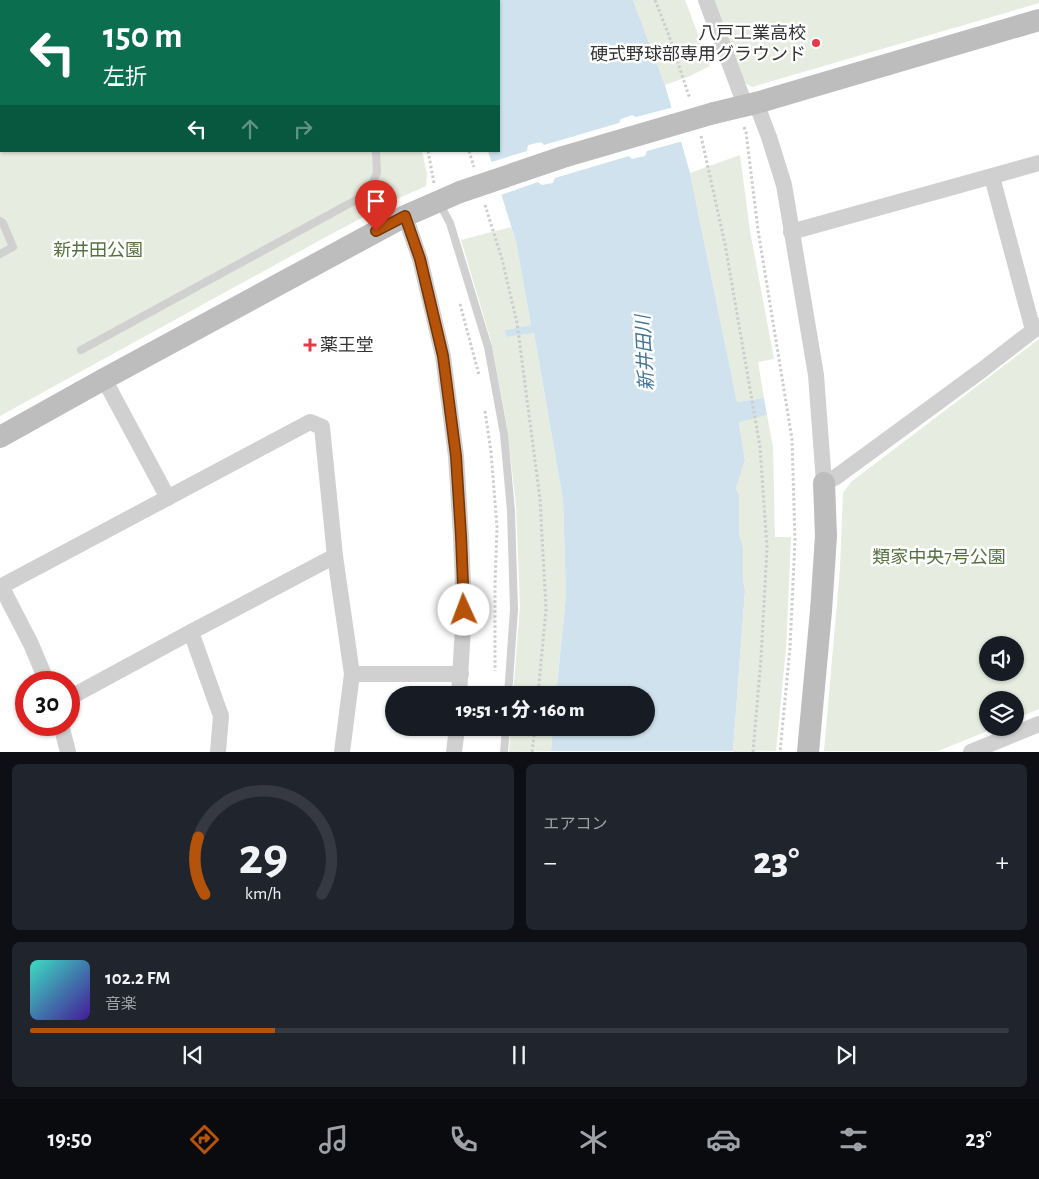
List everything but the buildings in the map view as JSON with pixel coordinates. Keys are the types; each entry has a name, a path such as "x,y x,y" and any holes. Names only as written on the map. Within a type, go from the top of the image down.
{"street":[{"path":"706,0 748,111 769,137 784,185 816,376 826,536 808,752"},
{"path":"0,437 405,216 460,192 563,158 748,111 1039,20"},
{"path":"791,232 1039,163"},
{"path":"824,483 836,477 1036,328 992,177"},
{"path":"405,216 420,259 443,356 456,456 464,610 460,686"},
{"path":"104,379 168,498"},
{"path":"42,671 31,644 1,587 310,422 322,426 334,556 352,674 342,752"},
{"path":"80,692 334,556"},
{"path":"191,632 221,716 218,752"},
{"path":"352,674 461,674"},
{"path":"971,752 1039,724"},
{"path":"64,736 68,752"},
{"path":"454,752 456,736"}],"lane":[{"path":"81,350 367,194 377,173 376,152"},
{"path":"444,212 450,223 488,347 504,434 511,511 514,610 509,686"},
{"path":"0,221 3,223 13,247 0,254"},
{"path":"504,752 505,736"}],"path":[{"path":"654,0 668,33 691,102"},
{"path":"748,111 746,132 758,230 792,439 795,540 790,648 780,752"},
{"path":"706,121 704,145 725,244 760,447 767,548 761,658 753,752"},
{"path":"428,152 435,190"},
{"path":"469,152 474,169"},
{"path":"483,196 502,260 517,323 540,499 546,609 539,686"},
{"path":"458,299 479,377"},
{"path":"484,405 491,452 497,528 495,676"},
{"path":"532,752 534,736"}],"green space":[{"path":"633,0 685,0 710,66 665,85"},
{"name":"八戸工業高校 硬式野球部専用グラウンド","path":"714,0 1039,0 1039,3 752,87 745,83"},
{"name":"新井田公園","path":"0,152 422,152 427,174 426,186 397,199 324,238 0,416"},
{"path":"740,155 750,231 774,359 758,362 764,398 737,402 690,173"},
{"path":"511,227 516,242 531,325 505,330 507,337 534,333 563,500 566,596 557,686 514,686 520,606 516,505 507,427 491,341 461,240"},
{"name":"類家中央7号公園","path":"1039,339 1039,709 1024,715 1024,691 979,691 979,734 938,751 824,751 840,568 843,493 851,482"},
{"path":"767,415 773,447 775,537 791,537 786,648 776,751 733,752 745,591 743,546 739,535 739,495 736,488 745,460 739,421"},
{"path":"510,736 552,736 551,751 509,752"}],"water":[{"name":"新井田川","path":"500,0 633,0 665,85 690,173 737,402 764,398 767,415 739,422 745,460 736,488 739,495 739,535 743,546 745,591 733,751 551,751 552,736 655,736 655,686 557,686 566,596 563,500 534,333 506,337 505,330 531,325 516,242 488,152 500,152"}],"pier":[{"path":"674,107 683,141 647,151 645,156 632,159 629,156 555,178 553,183 542,185 538,182 498,196 488,163 527,151 528,145 541,142 544,145 619,123 621,119 632,115 636,117"}],"place":[{"name":"八戸工業高校 硬式野球部専用グラウンド","path":"816,43"},
{"name":"薬王堂","path":"310,345"}],"route":[{"path":"376,231 405,216 420,259 443,356 456,456 464,610"}]}
